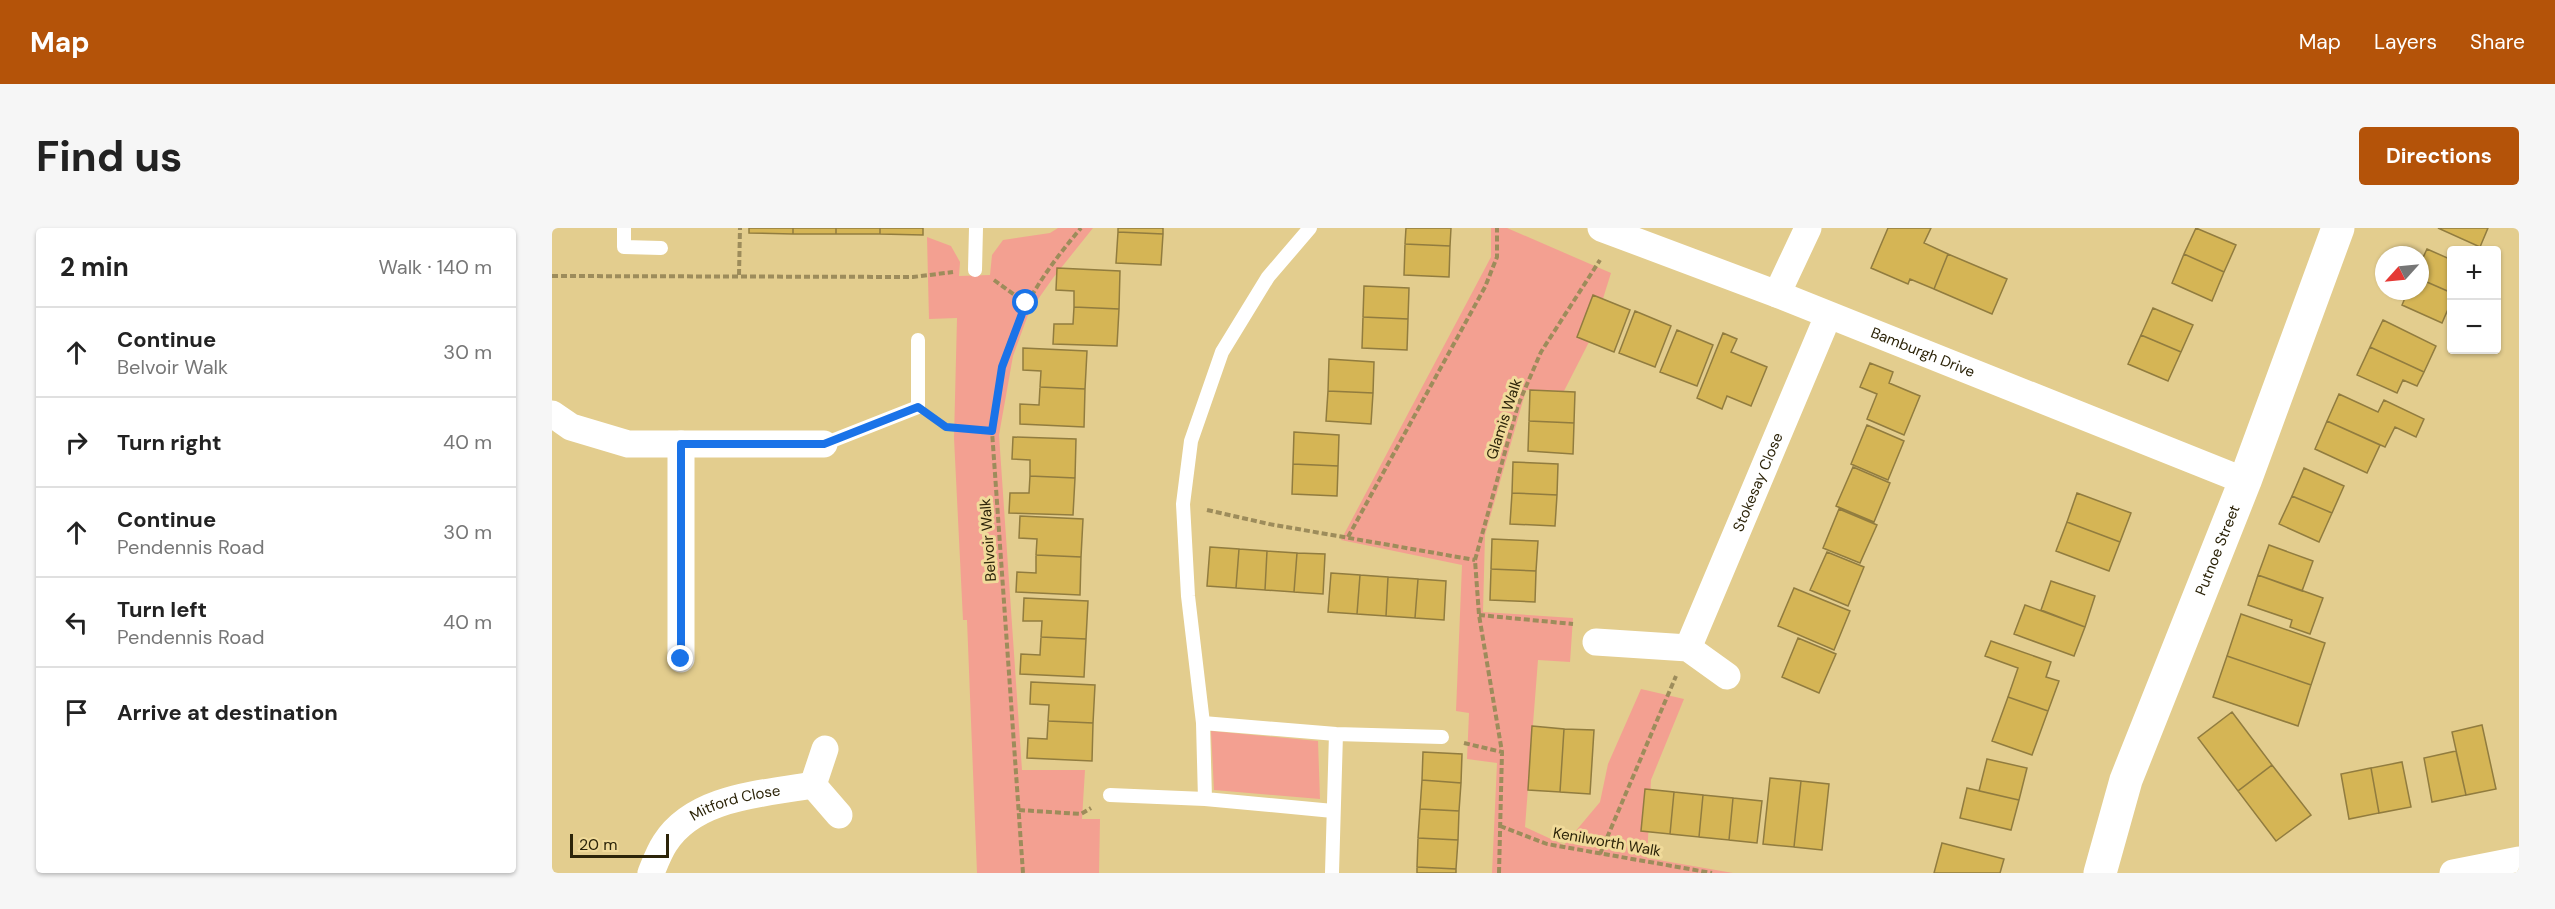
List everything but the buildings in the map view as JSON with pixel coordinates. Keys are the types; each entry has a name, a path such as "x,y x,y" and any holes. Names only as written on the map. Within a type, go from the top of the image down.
{"street":[{"path":"1777,294 1808,228"},
{"name":"Putnoe Street","path":"2100,873 2126,780 2245,481 2338,228"},
{"name":"Bamburgh Drive","path":"1609,231 1777,294 2245,481"},
{"name":"Stokesay Close","path":"1688,648 1828,316"},
{"path":"552,414 571,427 628,444 824,444"},
{"path":"681,444 681,659"},
{"path":"1596,642 1688,648 1727,676"},
{"path":"825,749 813,785 839,815"},
{"name":"Mitford Close","path":"651,873 665,842 692,816 726,801 813,785"},
{"path":"2453,873 2519,861"}],"lane":[{"path":"624,228 624,247 661,248"},
{"path":"975,270 976,228"},
{"path":"1205,799 1203,723 1188,596 1183,504 1191,441 1222,352 1268,277 1310,228"},
{"path":"824,444 918,407 918,340"},
{"path":"1203,723 1336,734 1442,737"},
{"path":"1332,873 1336,734"},
{"path":"1110,795 1205,799 1333,811"}],"path":[{"path":"739,275 740,228"},
{"name":"Belvoir Walk","path":"1023,873 992,431 1002,367 1026,303 1081,228"},
{"path":"1348,537 1485,287 1497,257 1497,228"},
{"name":"Glamis Walk","path":"1499,873 1502,752 1479,615 1475,560 1518,405 1541,352 1609,231"},
{"path":"552,276 913,277 975,270 1001,284 1026,303"},
{"path":"918,407 946,427 992,431"},
{"path":"1183,504 1269,524 1475,560"},
{"path":"1479,615 1572,623 1596,642"},
{"path":"1600,854 1688,648"},
{"path":"1442,737 1502,752"},
{"path":"1018,810 1081,814 1110,795"},
{"name":"Kenilworth Walk","path":"1500,826 1547,844 1712,873"}],"shaded area":[{"path":"1058,228 1093,228 1029,312 1013,356 999,435 1022,770 1085,770 1082,819 1100,819 1099,873 977,873 967,620 963,620 954,438 957,318 929,319 927,237 951,246 960,262 959,276 990,275 992,255 1003,240 1050,233"},
{"path":"1491,228 1507,228 1611,273 1590,340 1564,391 1526,390 1485,535 1483,612 1573,618 1570,662 1538,660 1525,827 1564,845 1600,802 1608,764 1641,689 1684,699 1651,780 1647,858 1733,873 1492,873 1497,763 1467,759 1469,713 1456,711 1462,565 1341,540 1491,257"},
{"path":"1211,731 1318,741 1320,799 1214,790"}],"route":[{"path":"681,659 681,444 824,444 918,407 946,427 992,431 1002,367 1026,303"}]}
